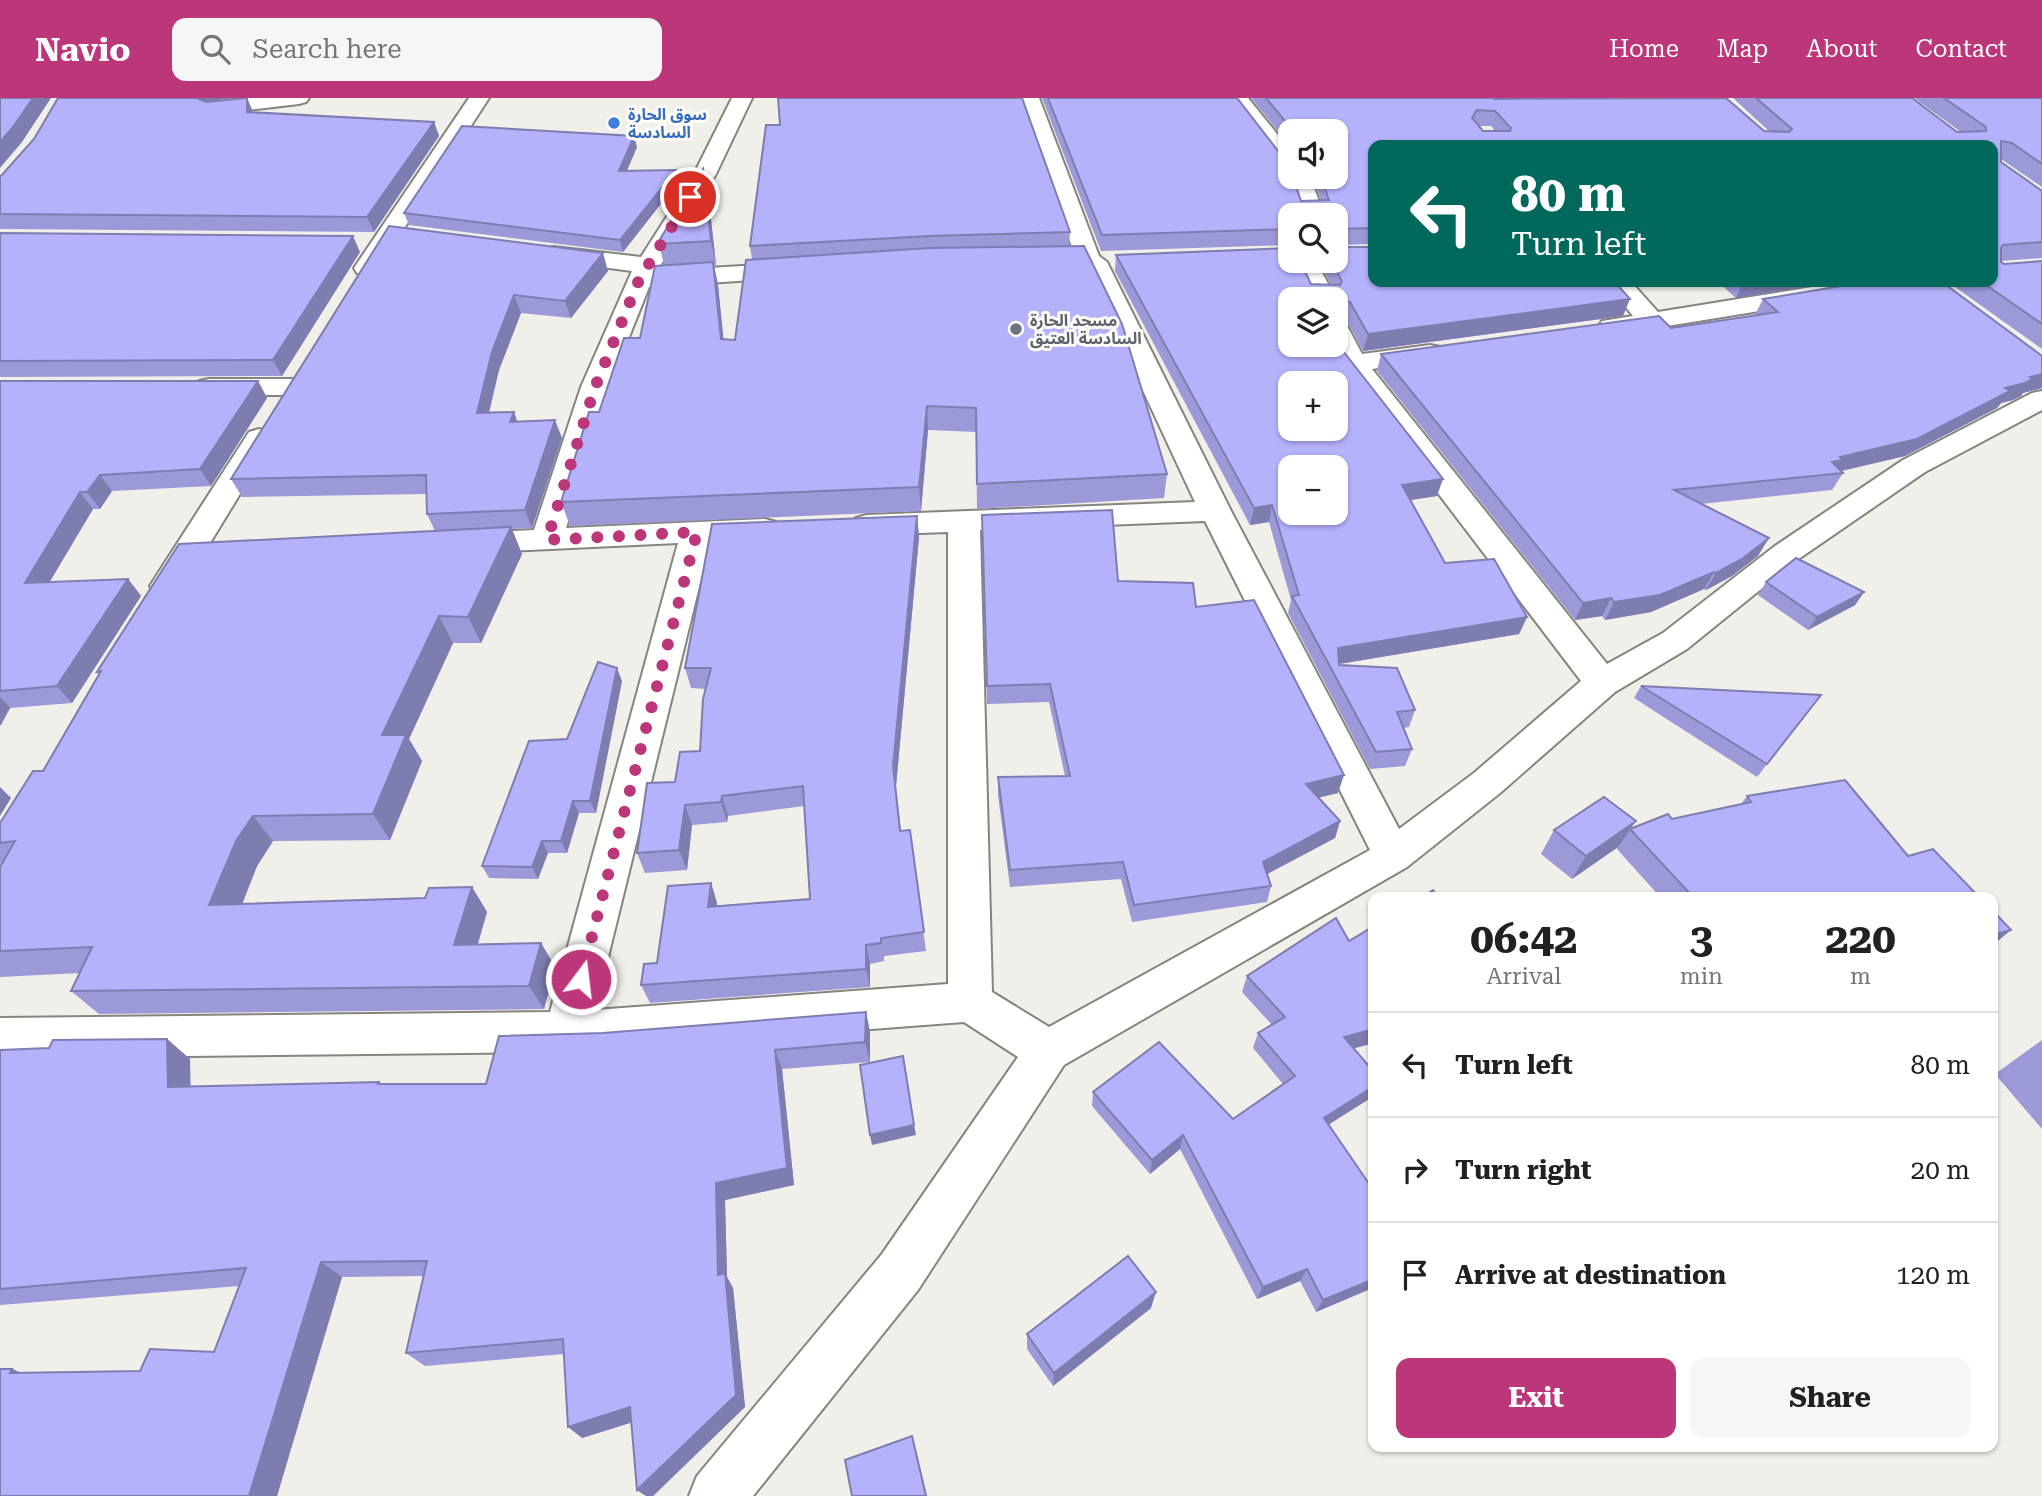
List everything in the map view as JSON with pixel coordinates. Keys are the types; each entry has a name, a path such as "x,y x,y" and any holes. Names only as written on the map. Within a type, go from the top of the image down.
{"street":[{"path":"214,108 299,98"},
{"path":"354,287 478,98"},
{"path":"547,540 595,387 642,273 705,174 742,98"},
{"path":"1029,98 1214,511 1393,856"},
{"path":"1237,98 1278,150"},
{"path":"527,250 642,273 819,269"},
{"path":"1062,259 1102,261"},
{"path":"1622,287 1653,322"},
{"path":"1587,330 1653,322 1860,287"},
{"path":"1353,363 1450,350"},
{"path":"1348,353 1353,363 1602,683"},
{"path":"150,613 298,376 180,387"},
{"path":"717,1496 900,1272 1048,1051 1393,856 1487,783 1602,683 1675,641 1786,553 1914,466 2042,399"},
{"path":"844,526 1214,511"},
{"path":"964,520 970,1002"},
{"path":"436,545 790,528"},
{"path":"567,1032 697,532"},
{"path":"186,556 228,554"},
{"path":"0,1038 567,1032 970,1002 1048,1051"}],"building":[{"path":"0,98 33,98 0,142"},
{"path":"58,98 197,98 206,102 247,98 247,112 434,122 367,217 0,214 0,177 34,139"},
{"path":"778,98 1022,98 1070,232 929,236 750,246 766,125 780,125"},
{"path":"1048,98 1237,98 1278,151 1278,189 1297,189 1301,201 1329,200 1325,189 1348,189 1348,119 1283,119 1266,98 1726,98 1764,131 1789,132 1792,129 1756,98 1912,98 1957,132 1986,131 1986,127 1944,98 2042,98 2042,164 2012,143 2001,141 2001,162 2042,191 2042,242 2003,245 2001,262 2042,261 2042,324 1989,287 1998,287 1998,140 1368,140 1368,228 1348,229 1348,203 1278,203 1278,229 1102,235","holes":["1477,110 1495,111 1511,128 1510,131 1483,131 1472,118"]},
{"path":"462,126 634,136 619,171 676,170 620,240 404,213"},
{"path":"703,169 711,241 659,244 660,239"},
{"path":"389,226 603,253 565,301 514,295 492,352 477,413 514,412 510,422 555,420 525,510 427,514 426,475 231,479"},
{"path":"0,233 353,236 273,360 0,361"},
{"path":"1084,246 1122,324 1167,474 977,484 976,408 927,406 919,487 561,502 589,412 599,412 624,338 640,338 655,266 713,262 721,339 735,340 746,260 929,248"},
{"path":"1348,247 1368,247 1368,287 1619,287 1630,299 1368,334 1348,302 1348,287 1278,287 1278,357 1348,357 1443,479 1402,485 1445,563 1494,559 1527,617 1338,648 1339,665 1397,668 1415,710 1397,712 1412,749 1376,752 1292,596 1299,595 1278,525 1272,505 1254,508 1116,255 1278,248 1278,273 1306,273 1311,284 1340,285 1342,281 1338,273 1348,273"},
{"path":"1835,287 1949,287 2042,356 2042,374 2030,377 2033,379 2025,383 2005,388 2010,391 1917,439 1840,457 1843,460 1832,462 1843,473 1674,490 1769,538 1742,559 1716,573 1660,595 1614,602 1611,598 1583,603 1381,354 1659,316 1671,328 1778,312 1763,299"},
{"path":"0,381 258,381 200,469 100,475 87,492 80,492 25,583 128,579 57,686 0,691"},
{"path":"1112,510 1118,581 1193,583 1196,607 1254,600 1344,775 1306,784 1340,821 1263,862 1271,886 1134,905 1123,862 1010,870 998,777 1070,776 1050,684 987,686 982,515"},
{"path":"917,516 893,766 900,831 910,830 924,932 881,938 881,943 866,945 866,969 641,985 644,964 657,963 668,886 711,883 708,907 810,899 803,786 722,796 721,802 685,805 679,850 637,853 647,783 675,782 680,752 700,751 703,699 711,668 685,668 712,524"},
{"path":"511,527 468,617 439,616 382,735 406,735 373,814 253,816 236,841 209,905 425,898 429,888 472,887 454,945 541,943 529,986 71,991 92,947 0,951 0,867 15,841 0,843 0,823 33,771 43,771 101,671 97,672 179,544"},
{"path":"1796,558 1864,592 1817,617 1766,582"},
{"path":"598,662 617,668 590,801 573,801 561,841 542,841 532,867 482,866 529,741 567,739"},
{"path":"1641,686 1821,695 1767,764"},
{"path":"1845,780 1908,856 1933,849 1974,892 1688,892 1630,829 1668,814 1672,819 1751,802 1747,796"},
{"path":"1604,797 1636,821 1586,856 1554,830"},
{"path":"1998,916 2011,930 1998,934"},
{"path":"1336,918 1349,941 1368,930 1368,1031 1344,1037 1368,1065 1368,1090 1324,1118 1368,1182 1368,1281 1323,1300 1307,1269 1263,1287 1183,1135 1152,1160 1093,1092 1159,1042 1233,1119 1295,1076 1258,1033 1285,1017 1247,976"},
{"path":"866,1012 865,1042 775,1050 787,1168 716,1183 718,1275 725,1273 736,1395 637,1490 630,1407 568,1427 563,1339 406,1353 427,1261 321,1262 249,1496 0,1496 0,1369 12,1369 10,1373 140,1371 150,1349 214,1352 246,1268 0,1289 0,1050 49,1048 53,1040 167,1039 168,1087 379,1082 378,1084 486,1084 499,1036 603,1033"},
{"path":"903,1056 914,1125 870,1135 860,1065"},
{"path":"1128,1256 1156,1292 1054,1373 1027,1334"},
{"path":"912,1436 926,1496 852,1496 845,1460"}],"place":[{"name":"سوق الحارة السادسة","path":"614,123"},
{"name":"مسجد الحارة السادسة العتيق","path":"1016,329"}],"route":[{"path":"581,979 697,532 547,540 595,387 639,280 690,197"}]}
